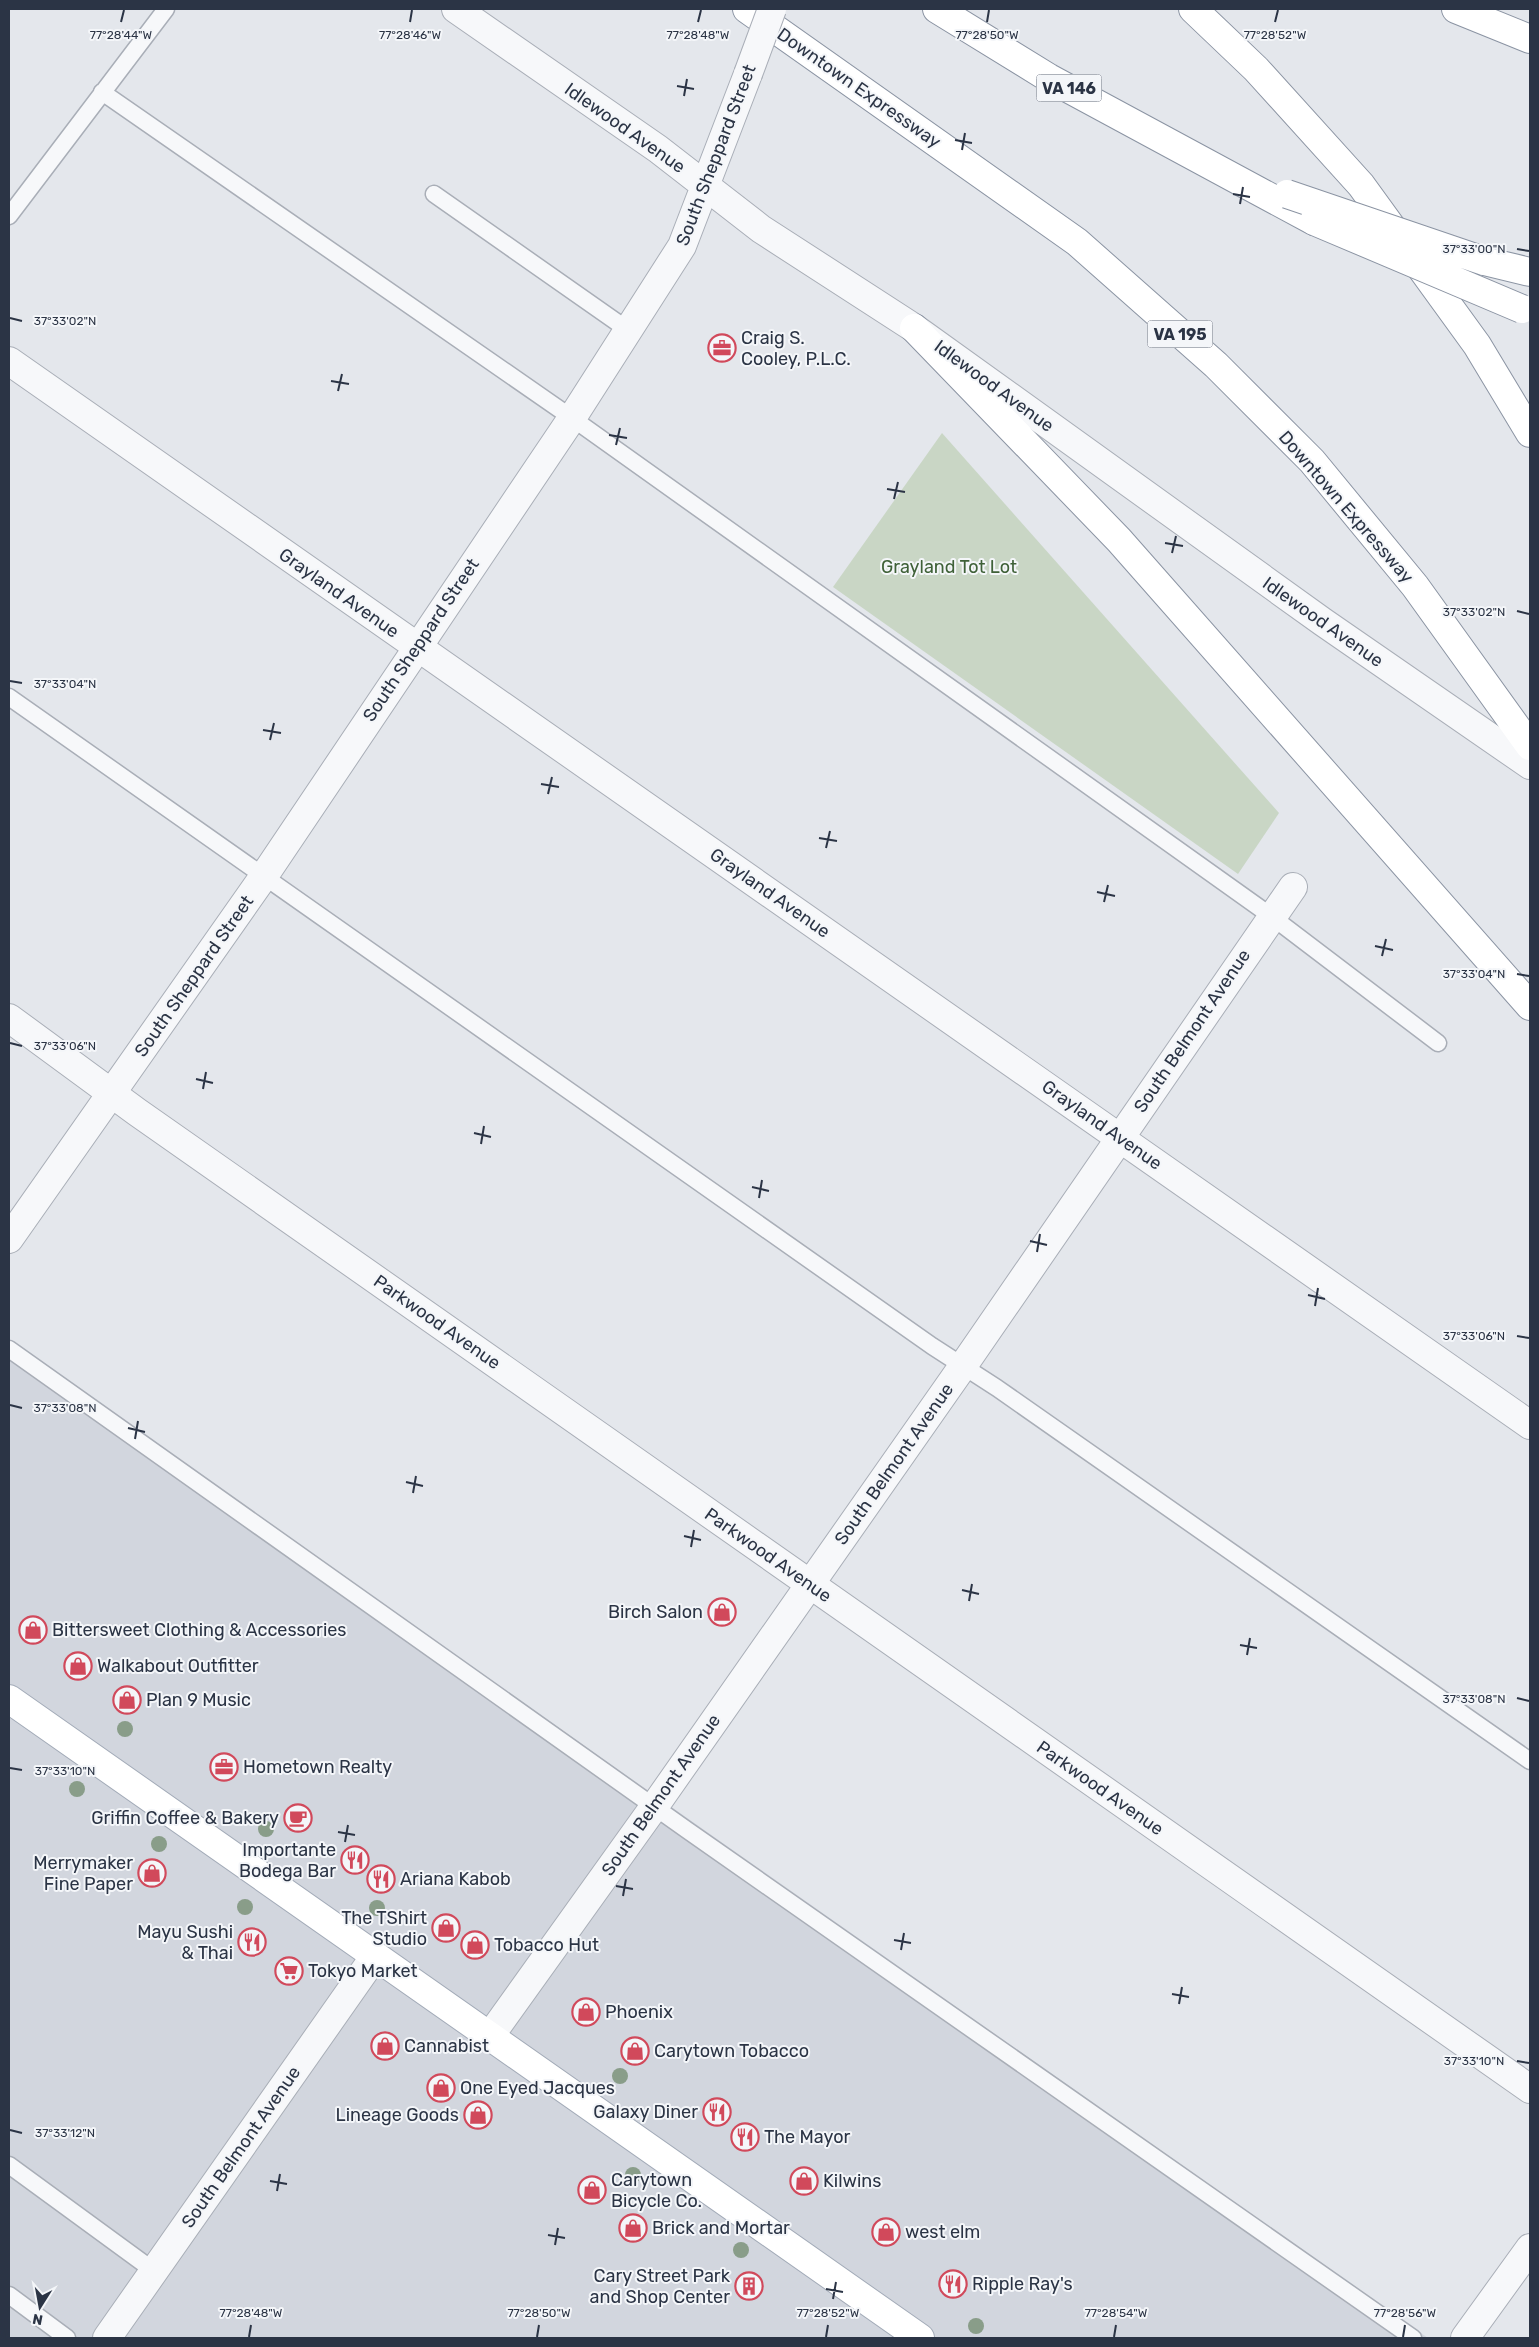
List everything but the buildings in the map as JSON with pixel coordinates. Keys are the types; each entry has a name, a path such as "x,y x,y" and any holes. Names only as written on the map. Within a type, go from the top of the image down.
{"main road":[{"name":"Downtown Expressway","path":"747,9 1077,242 1216,365 1312,462 1415,586 1530,746"},
{"name":"VA 146","path":"937,9 1049,78 1205,161 1287,194 1484,261 1530,272"},
{"path":"1193,9 1256,69 1361,185 1476,345 1530,433"},
{"path":"1456,9 1530,39"},
{"path":"1205,161 1314,221 1526,310"},
{"path":"914,328 1119,540 1530,1006"},
{"path":"9,1699 920,2338"}],"street":[{"name":"Idlewood Avenue","path":"456,9 658,149 761,229 914,328 1323,622 1530,765"},
{"name":"South Sheppard Street","path":"9,1239 264,876 416,647 572,418 682,246 772,9"},
{"name":"Grayland Avenue","path":"9,361 1530,1425"},
{"name":"South Belmont Avenue","path":"490,2036 810,1585 1293,887"},
{"name":"Parkwood Avenue","path":"9,1018 112,1094 1530,2089"},
{"name":"South Belmont Avenue","path":"107,2338 375,1956"},
{"path":"1465,2338 1530,2248"}],"lane":[{"path":"9,216 166,9"},
{"path":"102,92 572,418 1272,916 1438,1043"},
{"path":"434,194 628,330"},
{"path":"9,697 924,1341 998,1388 1530,1761"},
{"path":"9,1349 654,1807 1413,2338"},
{"path":"9,2165 154,2271"},
{"path":"9,2295 67,2338"}],"shaded area":[{"path":"9,1342 1428,2338 9,2338"}],"green space":[{"name":"Grayland Tot Lot","path":"942,433 1279,813 1238,874 833,587"}],"place":[{"name":"Craig S. Cooley, P.L.C.","path":"722,348"},
{"name":"Birch Salon","path":"722,1612"},
{"name":"Bittersweet Clothing & Accessories","path":"33,1630"},
{"name":"Walkabout Outfitter","path":"78,1666"},
{"name":"Plan 9 Music","path":"127,1700"},
{"name":"Hometown Realty","path":"224,1767"},
{"name":"Griffin Coffee & Bakery","path":"298,1818"},
{"name":"Importante Bodega Bar","path":"355,1860"},
{"name":"Merrymaker Fine Paper","path":"152,1873"},
{"name":"Ariana Kabob","path":"381,1879"},
{"name":"The TShirt Studio","path":"446,1928"},
{"name":"Mayu Sushi & Thai","path":"252,1942"},
{"name":"Tobacco Hut","path":"475,1945"},
{"name":"Tokyo Market","path":"289,1971"},
{"name":"Phoenix","path":"586,2012"},
{"name":"Cannabist","path":"385,2046"},
{"name":"Carytown Tobacco","path":"635,2051"},
{"name":"One Eyed Jacques","path":"441,2088"},
{"name":"Galaxy Diner","path":"717,2112"},
{"name":"Lineage Goods","path":"478,2115"},
{"name":"The Mayor","path":"745,2137"},
{"name":"Kilwins","path":"804,2181"},
{"name":"Carytown Bicycle Co.","path":"592,2190"},
{"name":"Brick and Mortar","path":"633,2228"},
{"name":"west elm","path":"886,2232"},
{"name":"Ripple Ray's","path":"953,2284"},
{"name":"Cary Street Park and Shop Center","path":"749,2286"}]}
